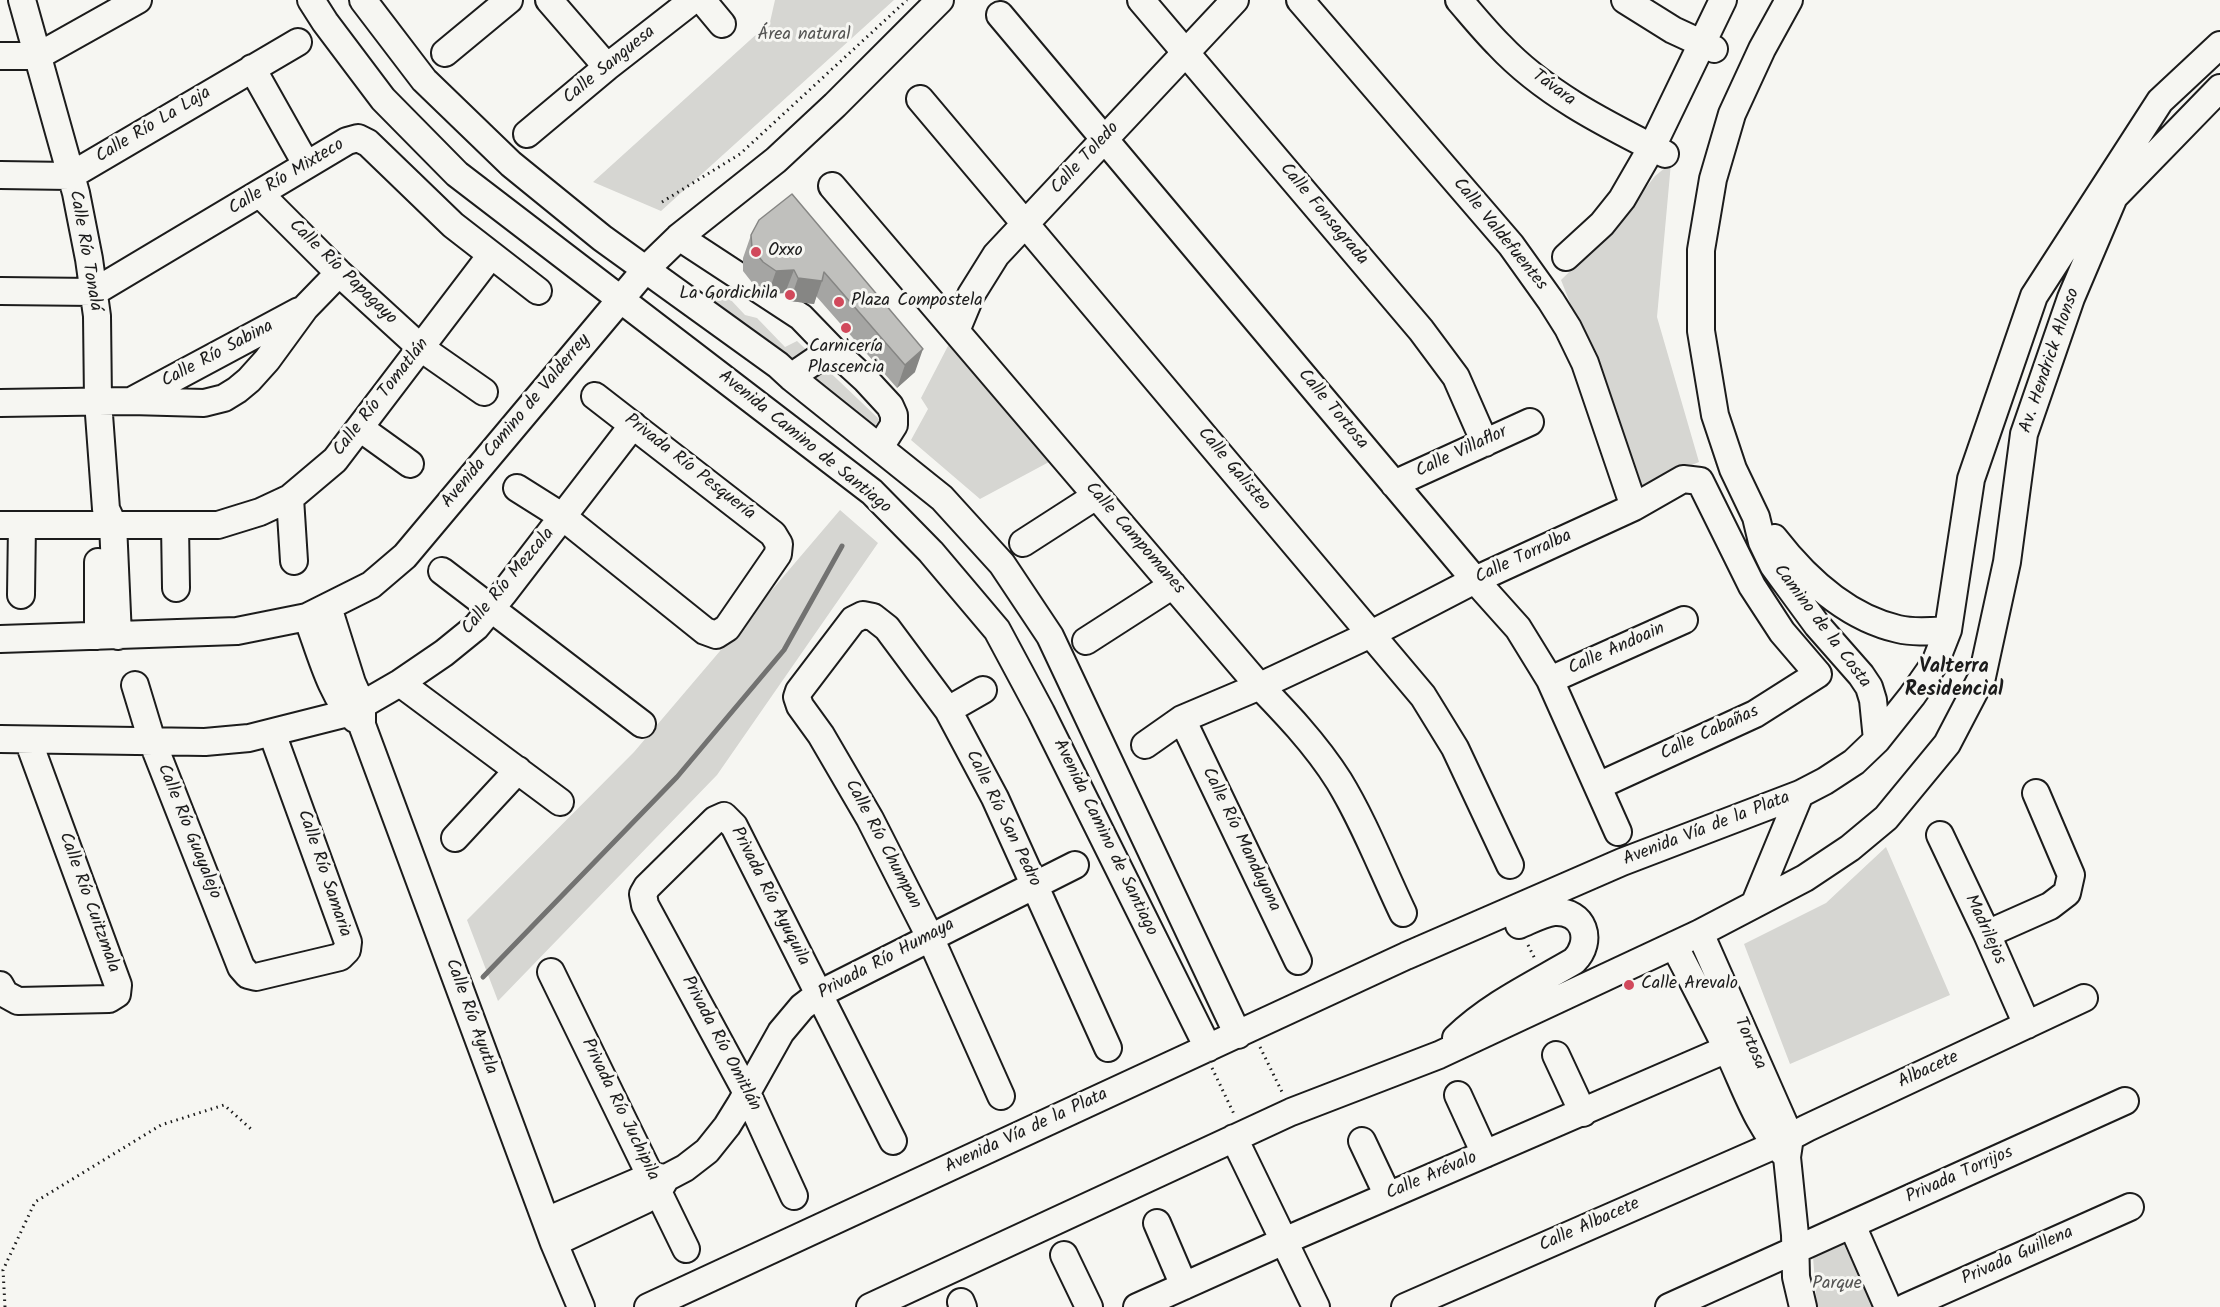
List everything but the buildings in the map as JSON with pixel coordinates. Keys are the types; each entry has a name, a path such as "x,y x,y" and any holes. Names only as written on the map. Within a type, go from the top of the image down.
{"street":[{"name":"Calle Río Tonalá","path":"22,0 76,193 94,292 106,519 108,636"},
{"path":"0,56 38,56 138,0"},
{"name":"Avenida Camino de Santiago","path":"311,0 383,99 457,174 872,492 931,552 997,630 1041,712 1206,1049"},
{"name":"Avenida Camino de Santiago","path":"363,0 424,80 511,164 602,238 778,365 880,447 942,498 1002,564 1050,636 1245,1032"},
{"path":"445,53 509,0"},
{"path":"549,0 607,67"},
{"name":"Calle Sanguesa","path":"527,134 607,67 693,0"},
{"path":"702,0 722,24"},
{"name":"Avenida Camino de Valderrey","path":"0,639 237,631 318,612 371,585 405,556 646,269 678,237 776,159 835,105 940,0"},
{"name":"Calle Fonsagrada","path":"1141,0 1440,354 1456,377 1485,443"},
{"name":"Calle Toledo","path":"956,331 961,315 996,255 1235,0"},
{"name":"Calle Valdefuentes","path":"1300,0 1517,252 1551,301 1568,328 1585,363 1634,507"},
{"name":"Távara","path":"1459,0 1500,46 1530,73 1614,130 1658,151"},
{"path":"1625,0 1673,30 1707,46"},
{"path":"1566,257 1609,216 1658,151 1707,46 1723,0"},
{"name":"Camino de la Costa","path":"1789,0 1762,49 1732,114 1713,178 1701,250 1701,331 1715,415 1733,469 1756,517 1762,542 1773,566 1817,625 1869,687 1874,700 1877,740"},
{"name":"Calle Tortosa","path":"1000,15 1475,580 1518,628 1550,680 1618,832"},
{"name":"Calle Río La Laja","path":"70,176 298,42"},
{"name":"Av. Hendrick Alonso","path":"1948,630 1971,478 2034,297 2160,101 2220,45"},
{"path":"252,68 306,164"},
{"name":"Av. Hendrick Alonso","path":"1755,903 1805,878 1850,848 1886,818 1947,744 1982,677 2007,562 2024,434 2071,298 2114,196 2220,88"},
{"name":"Calle Galisteo","path":"920,99 1404,672 1438,718 1455,748 1510,865"},
{"name":"Calle Río Mixteco","path":"94,292 260,194 306,164 347,141 358,138 368,143 453,225 538,291"},
{"path":"0,175 70,176"},
{"name":"Calle Campomanes","path":"832,186 1096,496 1293,721 1339,781 1403,913"},
{"name":"Calle Río Papagayo","path":"260,194 339,273 421,348 484,392"},
{"path":"678,237 801,317 832,350 866,380 890,406 894,415 894,425 880,447"},
{"name":"Calle Río Tomatlán","path":"11,525 106,519 175,525 218,525 260,512 290,498 336,460 491,255"},
{"name":"Calle Río Sabina","path":"0,403 131,400 204,403 224,398 243,386 267,360 305,309 339,273"},
{"path":"0,291 94,292"},
{"name":"Calle Río Sabina","path":"131,400 305,309"},
{"path":"791,377 832,350"},
{"name":"Privada Río Pesquería","path":"562,518 705,631 716,635 727,628 778,554 779,544 773,534 596,396"},
{"name":"Calle Villaflor","path":"1394,484 1530,422"},
{"name":"Calle Río Mezcala","path":"0,739 205,742 249,738 358,714 444,653 476,627 633,425"},
{"path":"360,428 410,464"},
{"name":"Calle Torralba","path":"1145,745 1182,719 1260,686 1371,634 1475,580 1634,507 1683,479 1700,482 1752,586 1782,632 1818,674"},
{"path":"517,488 562,518"},
{"path":"1023,543 1096,496"},
{"path":"290,498 294,561"},
{"name":"Camino de la Costa","path":"1756,517 1794,564 1845,606 1872,620 1898,629 1948,630"},
{"path":"11,525 21,595"},
{"path":"175,525 176,588"},
{"path":"442,571 642,724"},
{"path":"1086,641 1173,585"},
{"name":"Calle Río Ayutla","path":"318,612 335,690 358,714 550,1232 581,1307"},
{"name":"Calle Río San Pedro","path":"862,615 873,617 887,628 948,710 996,798 1108,1048"},
{"name":"Calle Río Chumpan","path":"862,615 852,620 797,697 800,706 821,735 870,819 930,937 1000,1096"},
{"name":"Calle Andoain","path":"1550,680 1684,620"},
{"name":"Avenida Vía de la Plata","path":"648,1307 1406,956 1622,862 1800,794 1825,781 1854,762 1877,740 1935,663 1948,630"},
{"name":"Calle Cabañas","path":"1598,786 1755,714 1818,674"},
{"path":"400,683 560,802"},
{"name":"Calle Río Guayalejo","path":"135,685 152,741 242,967 248,975"},
{"path":"948,710 983,690"},
{"name":"Calle Río Mandayona","path":"1182,719 1298,960"},
{"name":"Calle Río Samaria","path":"248,975 256,977 339,957 348,950 348,942 272,733"},
{"name":"Calle Río Cuitzmala","path":"3,990 18,1001 109,999 117,994 118,985 28,740"},
{"path":"454,838 518,770"},
{"path":"1987,934 2050,906 2067,893 2071,875 2036,793"},
{"path":"1755,903 1800,794"},
{"name":"Privada Río Ayuquila","path":"643,894 647,887 715,820 724,816 734,826 893,1141"},
{"name":"Madrilejos","path":"1940,835 2027,1025"},
{"name":"Privada Río Humaya","path":"550,1232 580,1232 658,1182 685,1168 707,1151 727,1126 781,1032 802,1007 819,994 1075,864"},
{"name":"Privada Río Omitlán","path":"643,894 645,905 747,1093 794,1196"},
{"name":"Avenida Vía de la Plata","path":"870,1307 1292,1112 1439,1056 1700,933 1755,903"},
{"name":"Avenida Vía de la Plata","path":"1406,956 1470,943 1553,912 1565,913 1575,918 1584,928 1586,940 1582,952 1574,961 1491,1009 1473,1022 1439,1056"},
{"name":"Tortosa","path":"1700,933 1784,1147 1796,1277 1803,1307"},
{"name":"Tortosa","path":"1674,945 1727,1049 1761,1125 1784,1147"},
{"name":"Privada Río Juchipila","path":"551,972 658,1182 686,1249"},
{"name":"Albacete","path":"1784,1147 2084,998"},
{"name":"Calle Arévalo","path":"1137,1307 1284,1240 1727,1049"},
{"path":"1556,1054 1583,1113"},
{"path":"1458,1095 1485,1154"},
{"name":"Privada Torrijos","path":"1669,1307 2126,1101"},
{"path":"1239,1136 1316,1307"},
{"path":"1362,1141 1388,1196"},
{"name":"Calle Albacete","path":"1405,1307 1784,1147"},
{"name":"Privada Guillena","path":"1906,1307 2130,1207"},
{"path":"1157,1223 1184,1286"},
{"path":"1852,1225 1888,1307"},
{"path":"1064,1256 1089,1307"}],"path":[{"path":"663,202 740,154 907,0"},
{"path":"1514,927 1530,948 1545,978"},
{"path":"1245,1032 1292,1112"},
{"path":"1206,1049 1239,1136"},
{"path":"5,1307 3,1270 35,1202 161,1125 224,1105 251,1129"}],"green space":[{"name":"Área natural","path":"775,0 894,0 661,211 593,182 770,22"},
{"path":"1671,163 1657,317 1699,462 1642,486 1561,280 1617,225 1655,176"},
{"path":"708,290 717,291 730,299 745,315 757,318 785,347 797,341 880,420 870,431 705,299"},
{"path":"949,344 1049,462 980,499 911,440 928,409 921,398"},
{"path":"840,510 878,543 717,775 498,1001 467,920 634,752"},
{"path":"1886,847 1950,995 1790,1064 1744,944 1826,903"},
{"name":"Parque","path":"1843,1243 1874,1307 1817,1307 1813,1257"}],"waterway":[{"path":"483,977 677,777 784,650 842,546"}],"place":[{"name":"Oxxo","path":"756,252"},
{"name":"La Gordichila","path":"790,295"},
{"name":"Plaza Compostela","path":"839,302"},
{"name":"Carnicería Plascencia","path":"846,328"},
{"name":"Calle Arevalo","path":"1629,985"}],"district":[{"name":"Valterra Residencial","path":"1954,680"}]}
